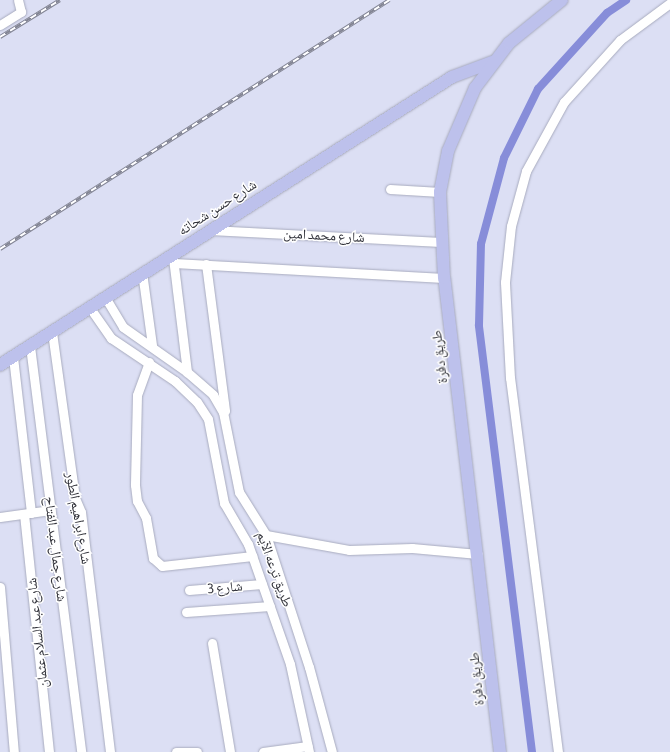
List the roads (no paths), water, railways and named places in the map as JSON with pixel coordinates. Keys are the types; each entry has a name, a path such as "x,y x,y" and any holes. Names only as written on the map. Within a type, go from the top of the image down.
{"main road":[{"name":"طريق دفرة","path":"500,752 478,554 444,278 441,242 440,192 450,144 475,88 492,62 509,43 562,0"},
{"name":"شارع حسن شحاته","path":"0,365 90,308 142,272 173,258 207,230 452,77 492,62"},
{"path":"452,77 465,79 475,88"}],"street":[{"path":"0,25 20,12 18,0"},
{"path":"558,752 510,378 505,282 511,226 526,170 564,102 620,40 670,3"},
{"path":"390,189 440,192"},
{"name":"شارع محمد امين","path":"207,230 441,242"},
{"path":"187,372 173,258 206,264 444,278"},
{"path":"206,264 226,424"},
{"path":"142,272 152,345"},
{"name":"طريق ترعه الآيم","path":"104,297 123,326 152,345 187,372 213,395 226,424 239,492 266,535 309,667 332,752"},
{"name":"طريق ترعه الآيم","path":"90,308 111,338 149,362 181,386 208,419 224,503 252,556 290,664 308,749"},
{"name":"شارع ابراهيم الطور","path":"52,332 75,498 81,512 110,752"},
{"name":"شارع جمال عبد الفتاح","path":"30,346 81,752"},
{"name":"شارع عبد السلام عثمان","path":"13,357 49,752"},
{"path":"149,362 138,395 134,485 137,501 146,518 153,558 162,566 252,556"},
{"path":"0,518 51,510"},
{"path":"266,535 349,550 412,548 478,554"},
{"name":"شارع 3","path":"189,590 262,584"},
{"path":"0,587 14,752"},
{"path":"186,612 270,606"},
{"path":"212,643 230,752"},
{"path":"263,752 308,749"},
{"path":"176,752 197,752"}],"waterway":[{"path":"532,752 479,325 481,244 504,158 538,89 607,13 626,0"}],"railway":[{"path":"0,37 60,0"},
{"path":"0,249 389,0"}]}
